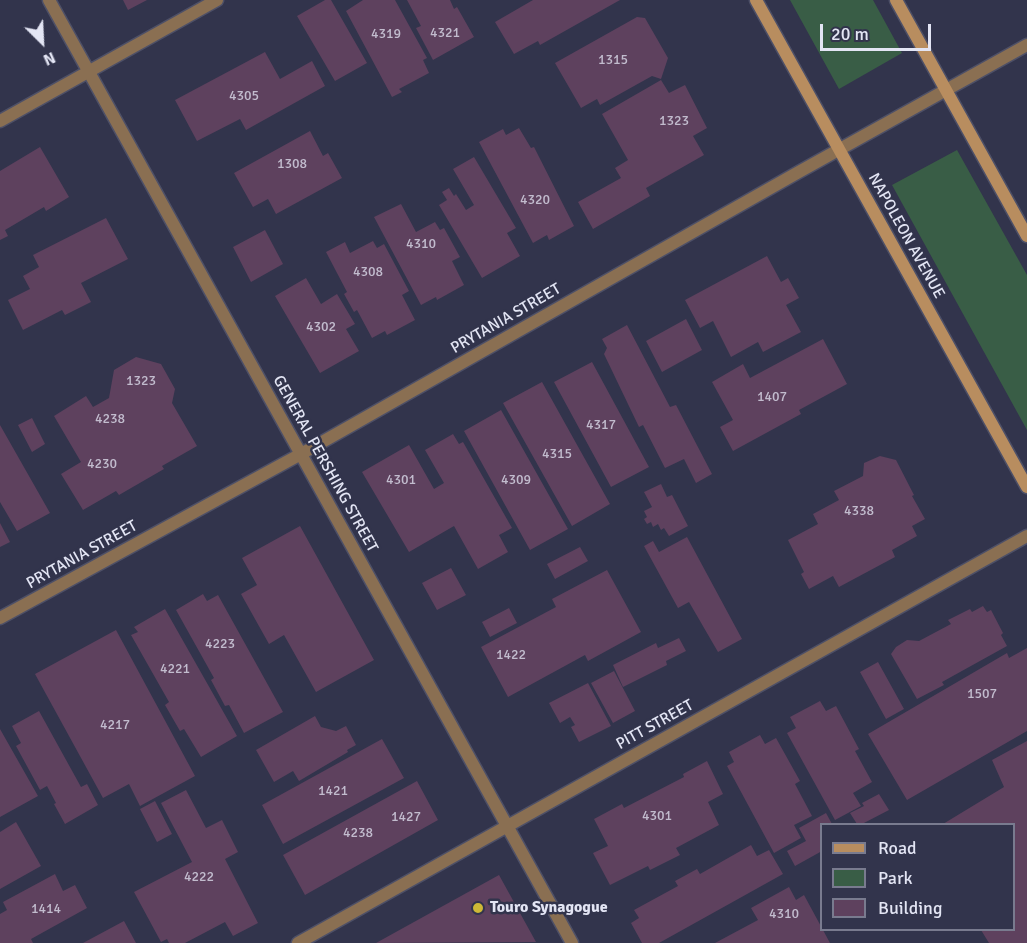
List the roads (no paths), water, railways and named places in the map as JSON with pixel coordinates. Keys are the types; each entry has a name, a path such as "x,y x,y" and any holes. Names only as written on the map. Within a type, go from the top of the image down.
{"street":[{"name":"GENERAL PERSHING STREET","path":"49,0 572,943"},
{"path":"0,120 217,0"},
{"name":"NAPOLEON AVENUE","path":"756,0 1027,487"},
{"path":"896,0 1027,236"},
{"name":"PRYTANIA STREET","path":"0,618 301,454 1027,45"},
{"name":"PITT STREET","path":"298,943 1027,536"}],"place":[{"name":"Touro Synagogue","path":"478,908"}]}
